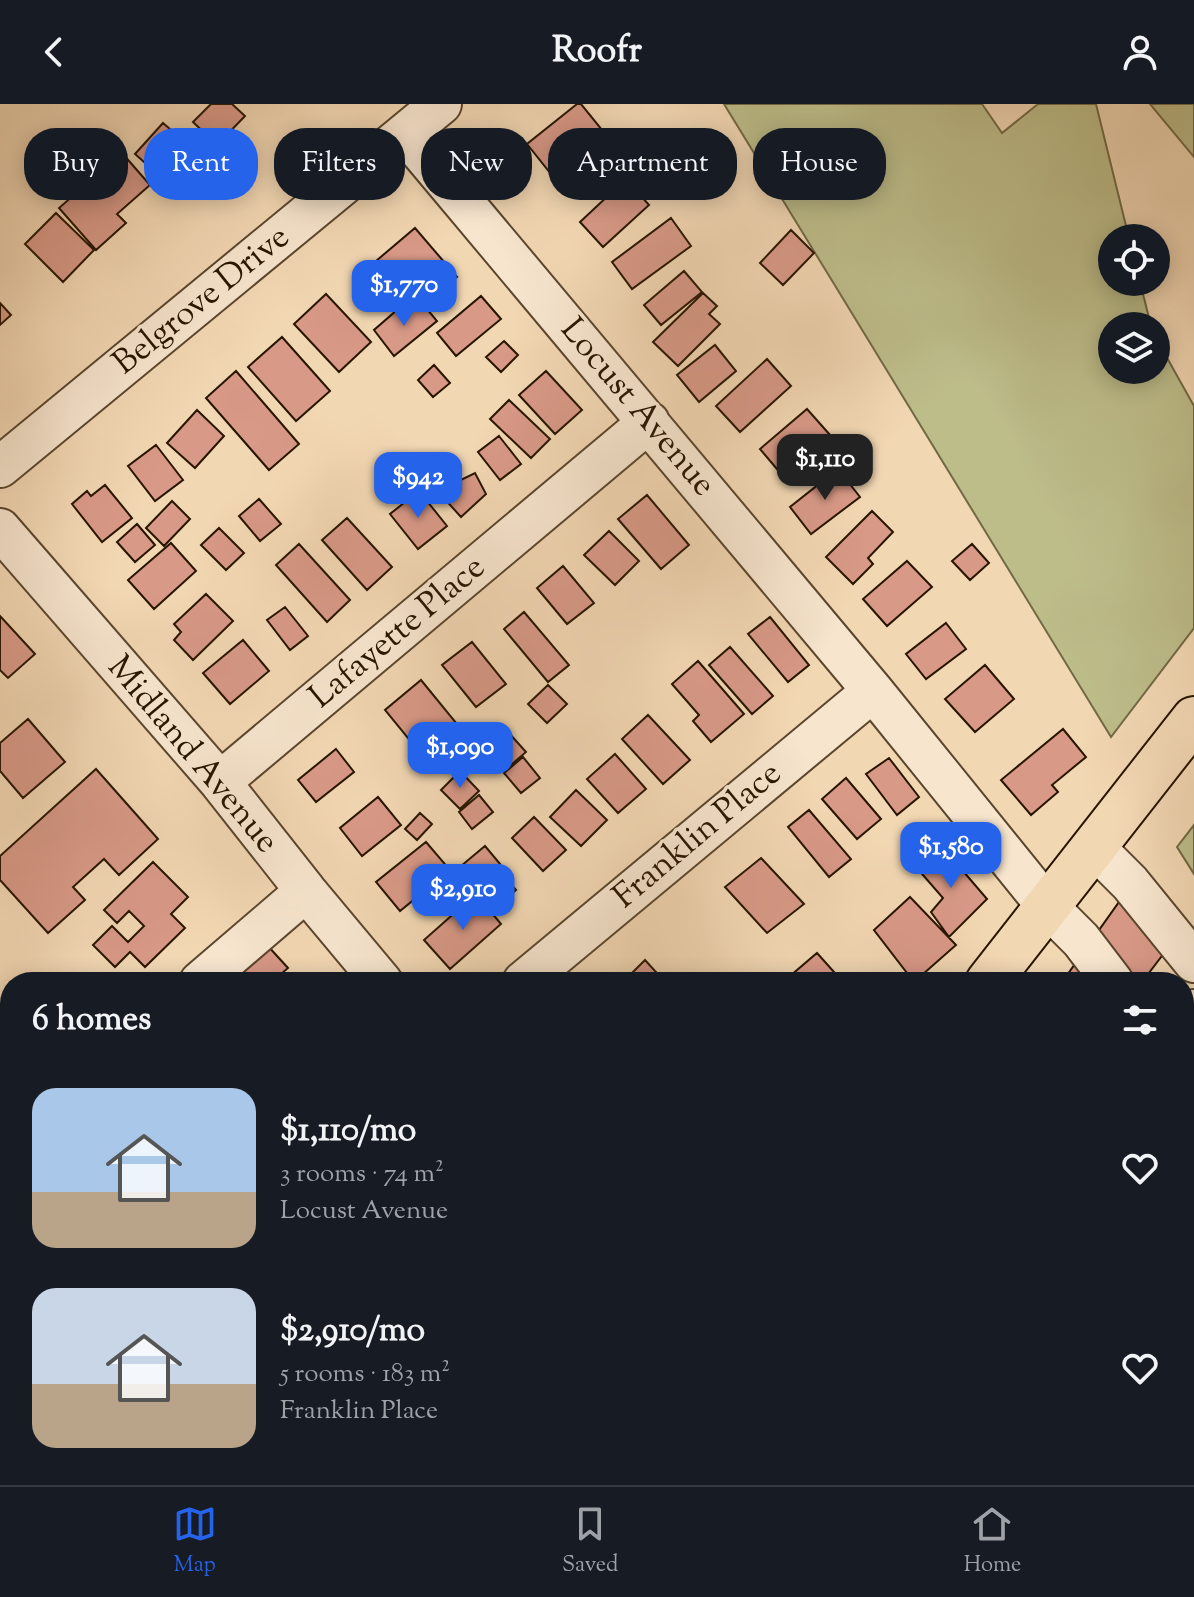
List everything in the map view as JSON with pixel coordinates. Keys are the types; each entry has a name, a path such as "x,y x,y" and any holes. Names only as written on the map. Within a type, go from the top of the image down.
{"main road":[{"path":"996,972 1194,719"}],"street":[{"name":"Belgrove Drive","path":"0,467 441,104"},
{"name":"Locust Avenue","path":"406,134 873,691 1047,906 1081,940 1105,972"},
{"name":"Lafayette Place","path":"220,782 649,422"},
{"name":"Midland Avenue","path":"0,529 220,782 374,972"},
{"name":"Franklin Place","path":"535,972 873,691"},
{"path":"1093,846 1130,883 1194,962"},
{"path":"212,972 306,891"}],"green space":[{"path":"724,104 982,104 1002,133 1038,104 1096,104 1126,224 1098,224 1098,296 1144,296 1148,312 1098,312 1098,384 1170,384 1170,363 1194,406 1194,628 1111,737 783,200 886,200 886,128 753,128 753,151"},
{"path":"1150,104 1194,104 1194,157"},
{"path":"1194,825 1194,874 1177,847"}],"building":[{"path":"211,104 232,104 245,116 233,128 199,128 193,122"},
{"path":"577,104 581,104 600,128 548,128 548,170 532,150 532,140"},
{"path":"144,144 144,162 135,154"},
{"path":"128,160 144,178 144,190 117,214 126,223 96,250 59,208 68,200 128,200"},
{"path":"604,200 645,200 649,205 603,247 580,222"},
{"path":"56,213 94,250 63,282 25,244"},
{"path":"671,218 691,246 632,289 612,262"},
{"path":"415,228 457,277 426,304 417,294 409,300 376,261"},
{"path":"791,230 814,253 783,285 760,263"},
{"path":"684,271 702,292 661,325 644,305"},
{"path":"703,293 717,306 709,314 720,324 678,366 653,342"},
{"path":"326,294 371,342 339,372 294,324"},
{"path":"481,296 501,319 456,356 437,333"},
{"path":"0,303 11,315 0,325"},
{"path":"422,303 437,321 394,356 374,330 397,310 404,318"},
{"path":"282,337 330,391 296,421 248,367"},
{"path":"504,341 518,355 501,372 486,357"},
{"path":"715,345 736,371 699,402 677,375"},
{"path":"767,359 791,386 740,432 716,406"},
{"path":"434,365 450,383 433,397 418,380"},
{"path":"236,371 299,444 269,470 206,398"},
{"path":"546,371 582,410 555,434 519,395"},
{"path":"509,400 550,439 531,458 490,419"},
{"path":"807,409 838,444 788,482 760,449"},
{"path":"197,410 224,436 195,468 167,443"},
{"path":"499,436 521,464 500,480 478,452"},
{"path":"156,445 183,480 155,501 128,466"},
{"path":"453,469 459,481 475,473 486,494 461,517 433,486"},
{"path":"838,469 860,497 811,534 790,507"},
{"path":"105,485 132,518 102,542 72,504 87,491 91,496"},
{"path":"419,491 447,526 418,549 390,514"},
{"path":"647,495 689,545 661,569 618,519"},
{"path":"259,499 281,524 260,541 239,516"},
{"path":"172,501 190,519 164,546 146,528"},
{"path":"872,511 893,532 868,558 873,564 853,584 826,557"},
{"path":"347,518 392,567 367,590 322,540"},
{"path":"137,524 155,545 135,562 117,542"},
{"path":"219,528 244,553 226,570 201,545"},
{"path":"609,531 639,561 615,585 584,555"},
{"path":"171,543 196,571 154,609 128,580"},
{"path":"299,544 350,600 327,622 276,565"},
{"path":"972,544 989,563 970,580 952,561"},
{"path":"907,561 932,587 887,626 863,599"},
{"path":"563,566 594,603 567,624 537,588"},
{"path":"206,594 233,621 193,660 174,640 181,632 174,624"},
{"path":"285,607 308,636 290,650 267,620"},
{"path":"524,612 569,665 548,682 504,629"},
{"path":"0,616 35,654 8,678 0,670"},
{"path":"770,617 809,665 788,682 748,634"},
{"path":"946,623 966,649 926,679 906,654"},
{"path":"243,640 269,671 230,704 203,673"},
{"path":"472,642 506,684 476,707 442,665"},
{"path":"730,647 773,696 752,714 709,665"},
{"path":"698,661 744,714 711,742 693,721 699,715 672,684"},
{"path":"985,665 1014,699 975,732 945,699"},
{"path":"421,680 466,735 430,765 385,710"},
{"path":"548,685 567,704 547,723 528,704"},
{"path":"648,715 690,760 663,784 622,739"},
{"path":"28,719 65,762 23,798 0,771 0,743"},
{"path":"1063,729 1086,757 1052,785 1058,792 1031,815 1001,780"},
{"path":"508,732 526,752 504,771 486,751"},
{"path":"336,749 354,772 316,802 298,780"},
{"path":"615,754 646,789 618,813 587,779"},
{"path":"523,757 540,778 521,793 504,773"},
{"path":"889,758 919,797 897,815 866,774"},
{"path":"96,769 158,839 119,875 104,859 73,887 85,900 48,933 0,880 0,856"},
{"path":"460,771 479,791 460,809 441,790"},
{"path":"846,778 881,819 857,839 822,799"},
{"path":"576,790 607,820 581,846 550,817"},
{"path":"479,795 493,812 472,829 459,812"},
{"path":"378,797 401,825 362,856 340,828"},
{"path":"809,810 851,859 829,877 788,827"},
{"path":"420,813 432,824 417,840 405,829"},
{"path":"534,817 566,850 543,871 512,838"},
{"path":"426,842 450,870 400,911 376,882"},
{"path":"939,843 987,899 949,937 931,912 943,898 916,867"},
{"path":"485,846 500,864 477,885 461,866"},
{"path":"761,858 804,904 767,933 725,887"},
{"path":"153,862 188,897 171,914 185,928 145,967 130,952 115,967 93,945 112,926 128,942 144,926 129,911 117,923 104,910"},
{"path":"500,872 516,890 499,905 483,887"},
{"path":"476,894 501,924 450,969 424,940"},
{"path":"910,897 956,945 925,972 906,972 874,930"},
{"path":"1119,902 1174,940 1150,972 1069,972"},
{"path":"267,945 288,968 283,972 236,972"},
{"path":"817,953 834,972 795,972"},
{"path":"645,960 656,972 633,972"}]}
